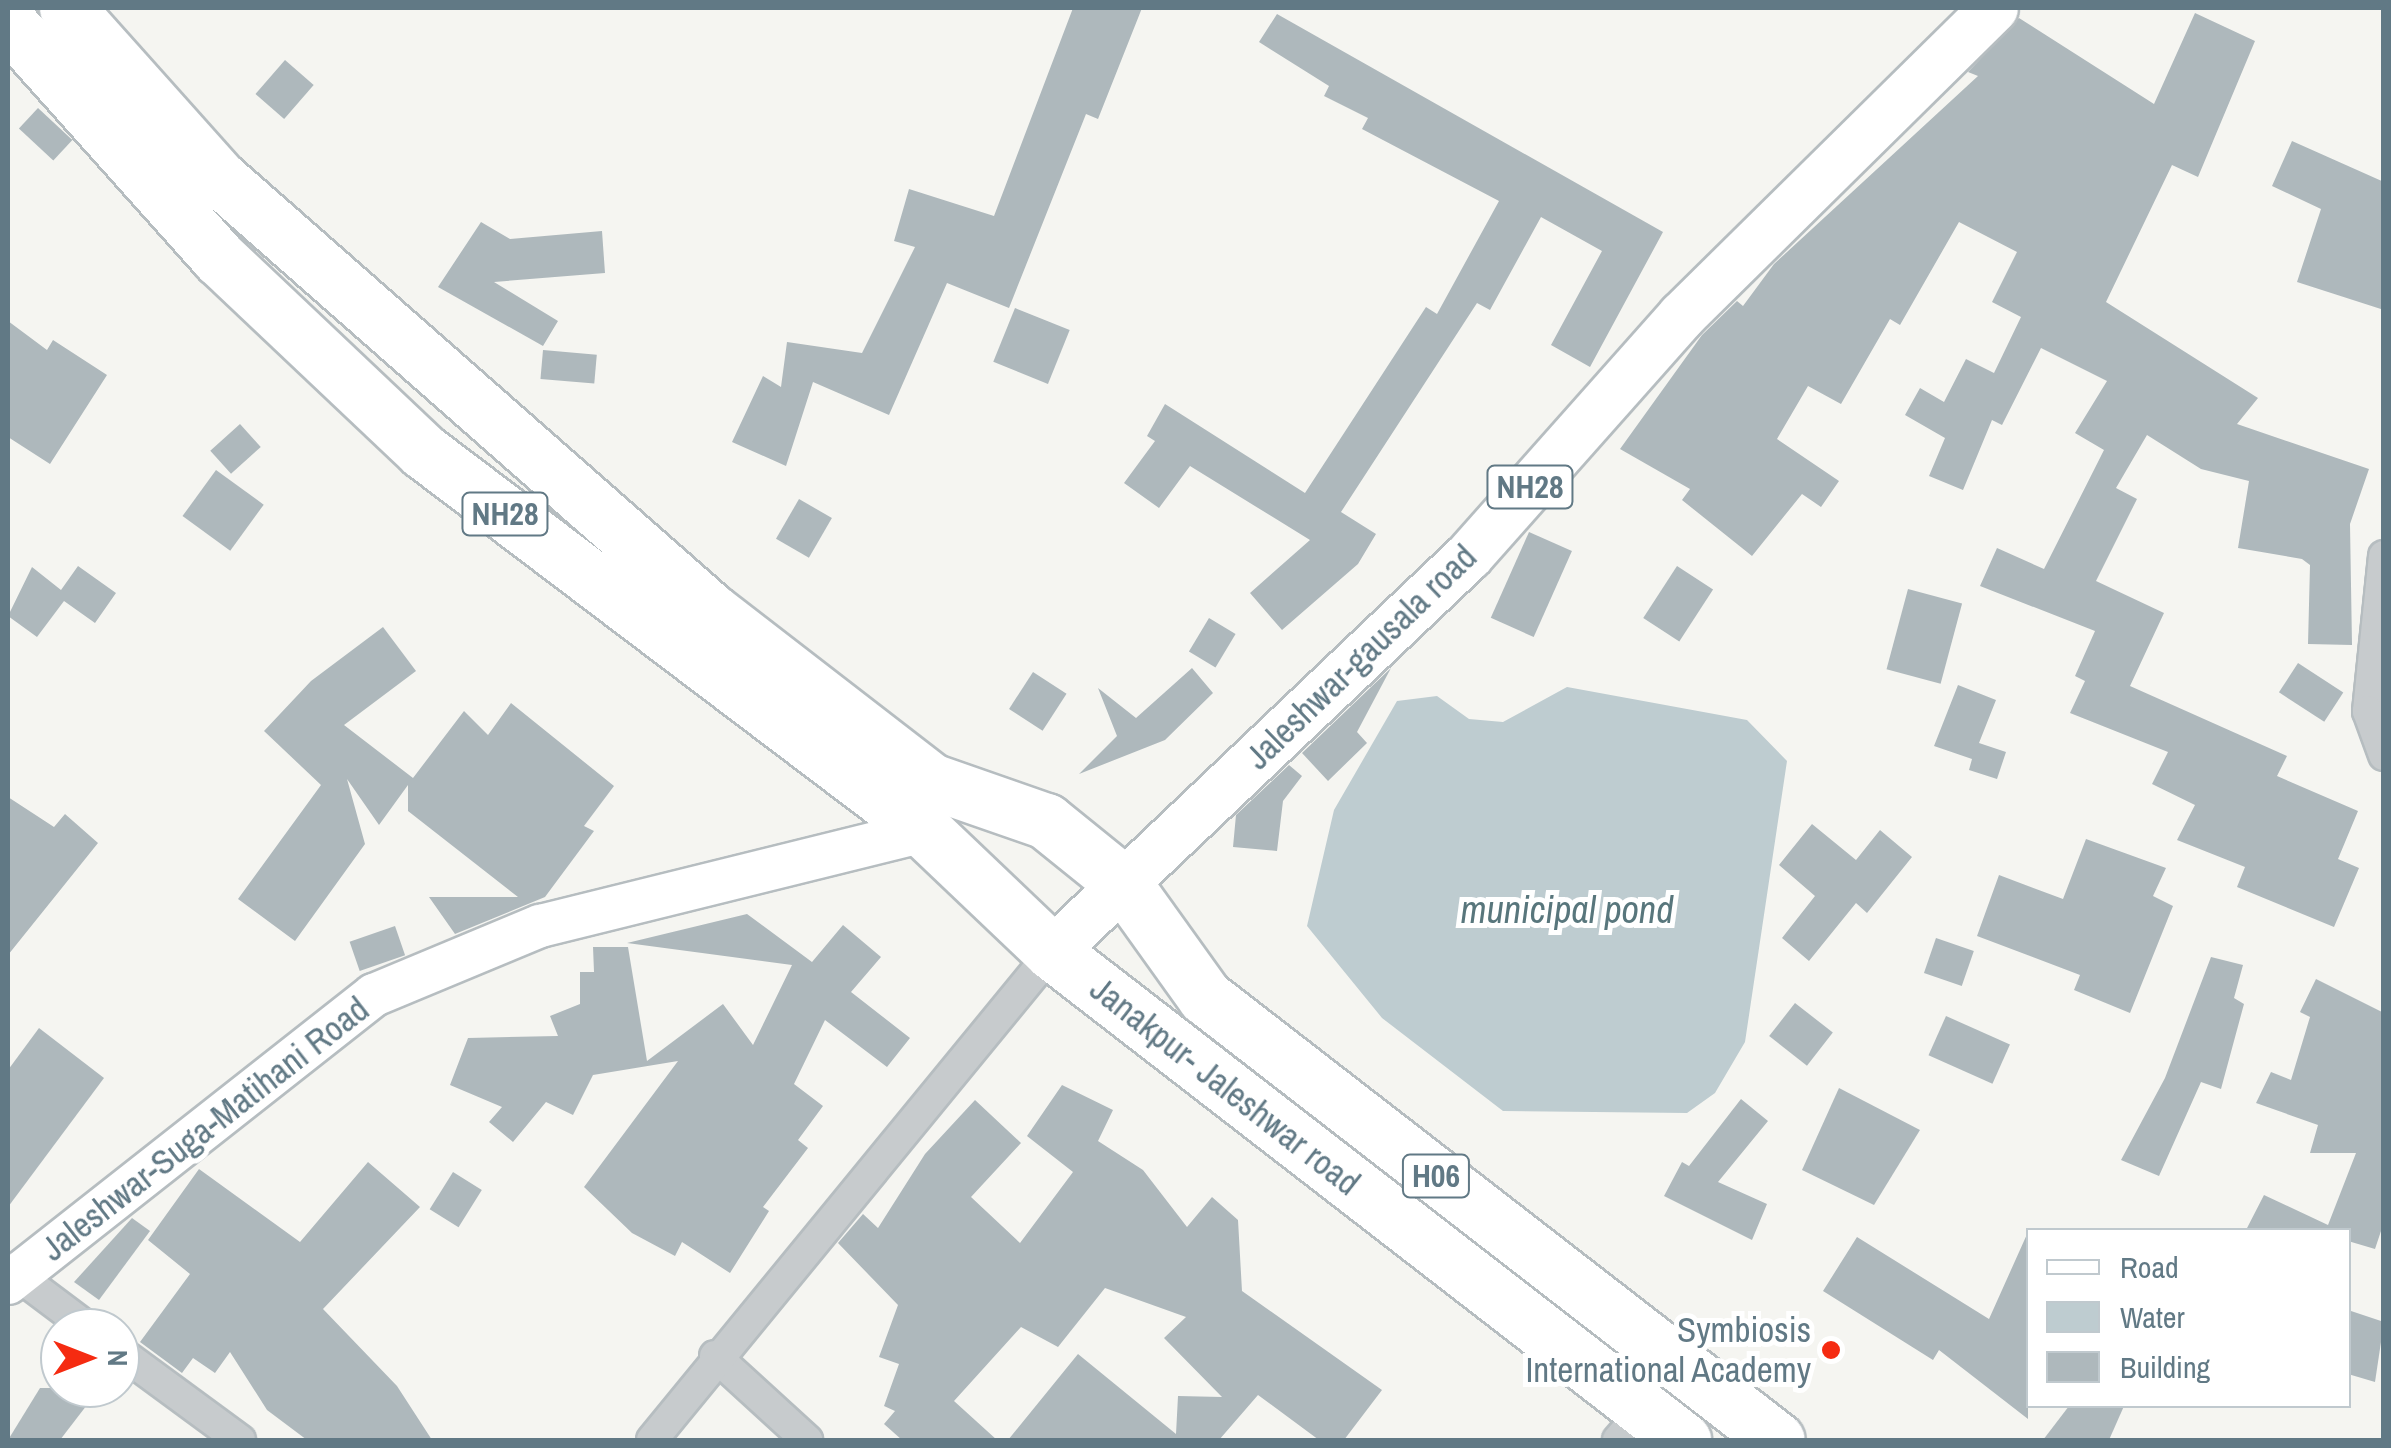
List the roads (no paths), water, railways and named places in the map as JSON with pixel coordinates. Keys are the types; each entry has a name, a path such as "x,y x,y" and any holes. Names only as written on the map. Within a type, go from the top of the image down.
{"highway":[{"name":"NH28","path":"67,8 219,178 710,610 931,780 1046,821 1124,884"},
{"name":"NH28","path":"8,22 218,258 423,451 925,832 1052,952"},
{"name":"H06","path":"1124,884 1205,997 1776,1440"},
{"name":"Janakpur- Jaleshwar road","path":"1052,952 1648,1431"}],"main road":[{"name":"Jaleshwar-gausala road","path":"1052,952 1469,556 1682,316 1994,8"},
{"name":"Jaleshwar-Suga-Matihani Road","path":"11,1276 374,996 540,926 925,832"}],"street":[{"path":"2384,556 2379,673 2368,711 2384,755"},
{"path":"652,1440 715,1356 1052,952"},
{"path":"11,1276 58,1308"},
{"path":"715,1356 806,1440"},
{"path":"140,1367 240,1440"}],"water":[{"name":"municipal pond","path":"1567,687 1747,720 1787,761 1745,1042 1715,1093 1687,1113 1503,1111 1382,1018 1307,926 1334,810 1397,701 1437,696 1469,719 1503,722"}],"place":[{"name":"Symbiosis International Academy","path":"1831,1350"}]}
